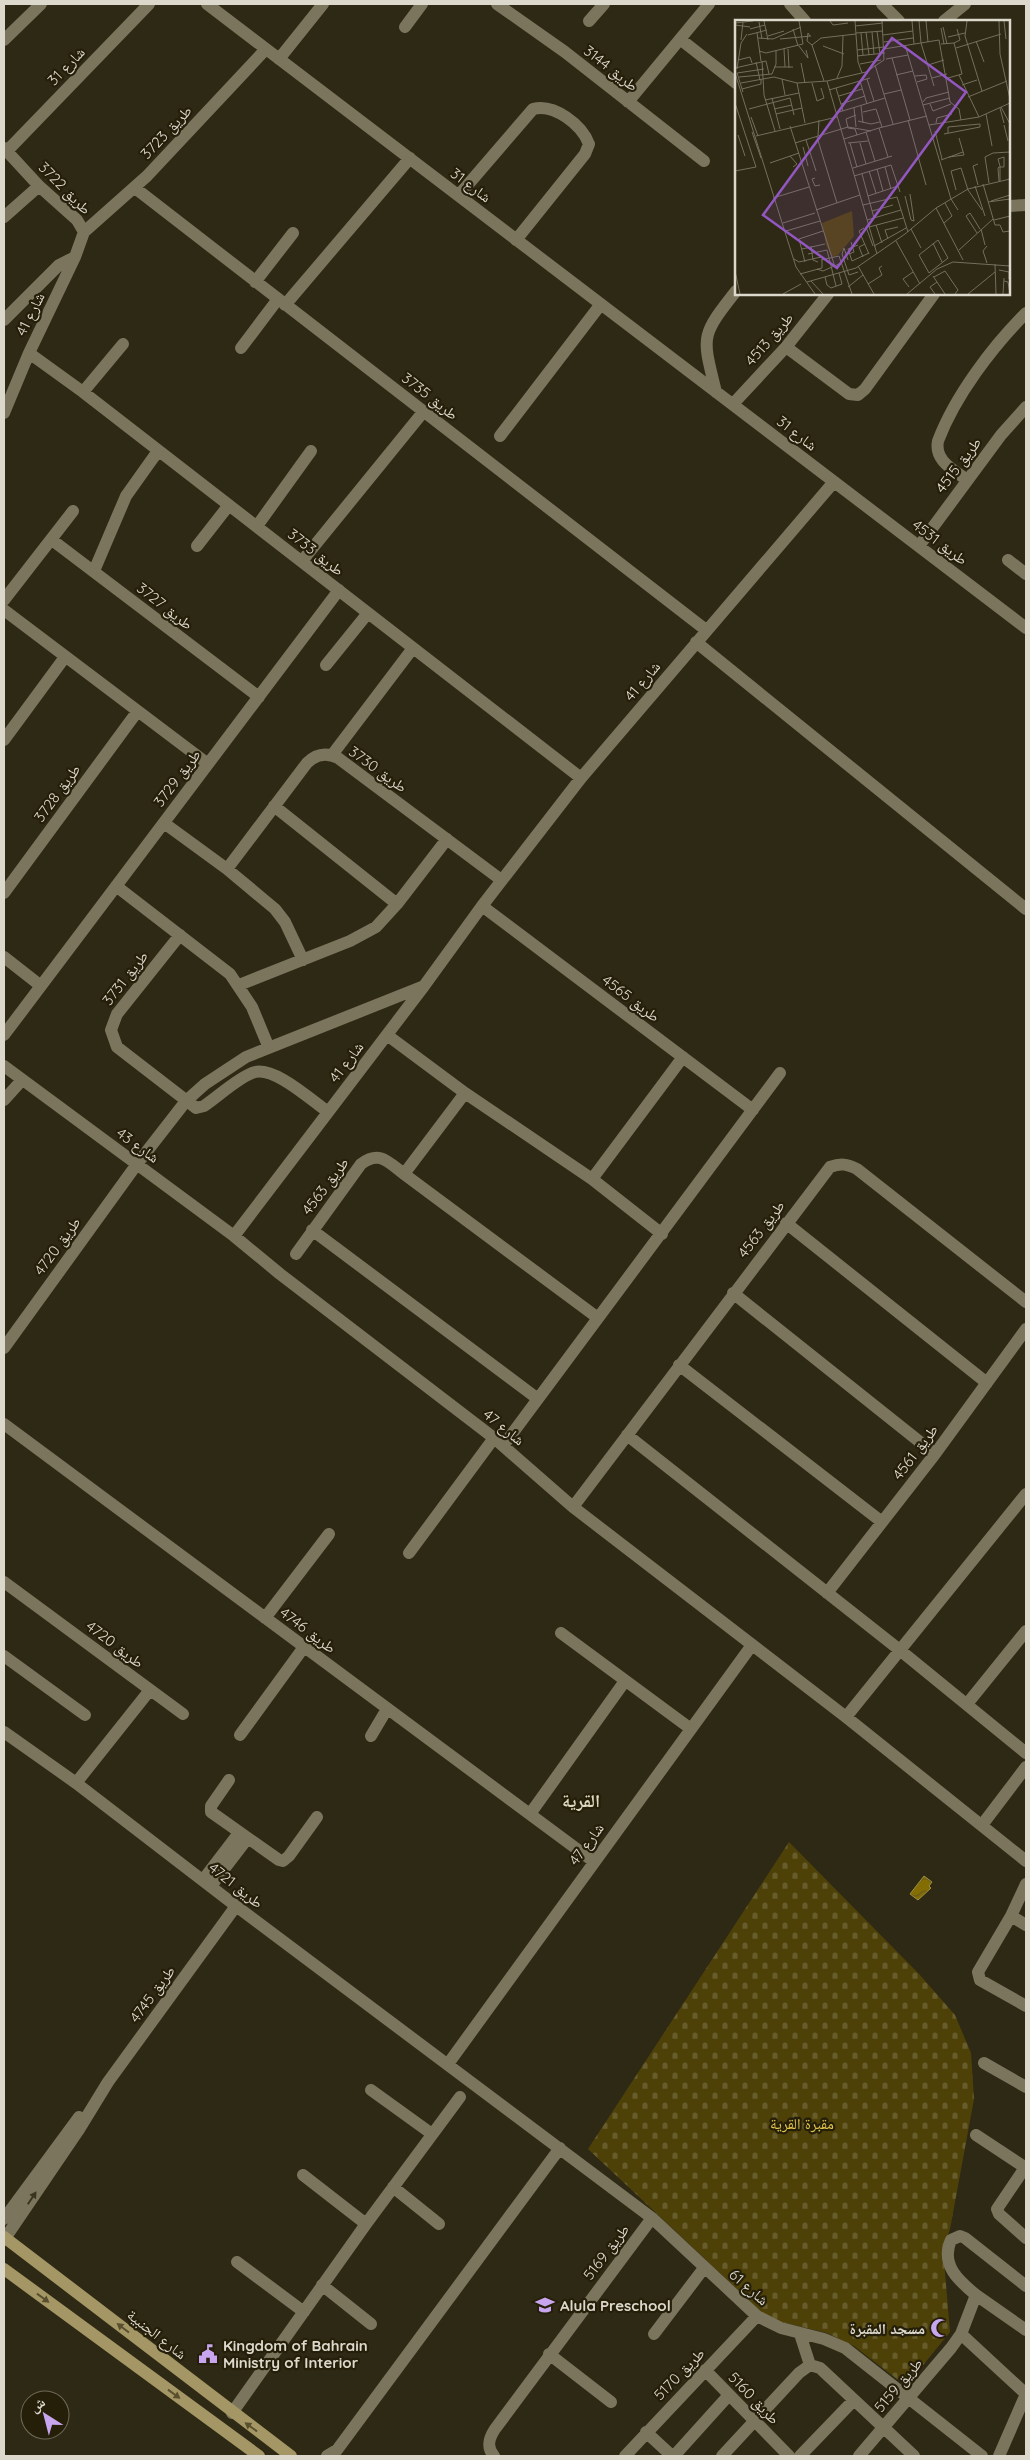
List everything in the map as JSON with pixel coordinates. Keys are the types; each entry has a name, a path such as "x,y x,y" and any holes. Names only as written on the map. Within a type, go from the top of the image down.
{"main road":[{"name":"شارع الجنبية","path":"4,2239 291,2456"},
{"path":"4,2269 258,2456"}],"street":[{"path":"4,40 41,4"},
{"name":"شارع 31","path":"5,149 150,4"},
{"name":"شارع 31","path":"207,4 733,404 833,483"},
{"path":"279,59 323,4"},
{"path":"404,27 422,4"},
{"path":"589,21 604,4"},
{"path":"628,102 709,4"},
{"path":"790,4 804,20"},
{"path":"882,4 898,20"},
{"path":"945,20 965,4"},
{"name":"طريق 3144","path":"502,5 704,161"},
{"path":"680,39 735,82"},
{"name":"طريق 3723","path":"84,232 135,188 266,49"},
{"path":"459,195 533,109 541,107 550,109 573,124 586,137 589,144 585,154 516,240"},
{"name":"طريق 3722","path":"5,149 39,186 77,220 84,232 75,257"},
{"path":"241,348 410,158"},
{"path":"4,217 39,186"},
{"name":"طريق 3735","path":"135,188 706,630"},
{"path":"1010,206 1026,205"},
{"path":"256,282 293,233"},
{"path":"4,320 59,266 75,257"},
{"name":"شارع 41","path":"4,413 29,353 75,257"},
{"path":"716,392 707,355 707,332 711,323 735,291"},
{"name":"طريق 4513","path":"733,404 786,347 827,295"},
{"path":"786,347 848,394 858,395 865,389 933,295"},
{"path":"500,436 601,304"},
{"path":"968,480 940,459 937,450 938,442 977,372 1026,313"},
{"path":"83,392 123,344"},
{"name":"طريق 3733","path":"29,353 83,392 581,778"},
{"name":"طريق 4515","path":"919,546 1008,426 1026,407"},
{"path":"302,561 424,412"},
{"path":"94,571 126,496 158,451"},
{"path":"257,526 311,451"},
{"name":"شارع 41","path":"234,1236 424,986 486,909 500,879 581,778 833,483"},
{"name":"طريق 4531","path":"833,483 1026,628"},
{"path":"197,546 229,505"},
{"path":"4,600 73,511"},
{"name":"طريق 3727","path":"52,540 259,696"},
{"path":"1008,560 1026,574"},
{"name":"طريق 3729","path":"4,1036 339,590"},
{"path":"4,610 208,764"},
{"path":"326,665 368,613"},
{"path":"696,642 1026,909"},
{"path":"332,755 413,648"},
{"path":"4,740 66,657"},
{"name":"طريق 3728","path":"4,893 137,712"},
{"name":"طريق 3730","path":"227,869 312,758 325,754 332,755 500,879"},
{"path":"274,806 397,904"},
{"path":"164,823 227,869 276,909 285,922 302,960"},
{"path":"239,985 364,935 376,927 397,904 447,839"},
{"path":"116,886 220,965 239,985 252,1007 269,1048"},
{"name":"طريق 4565","path":"486,909 753,1110"},
{"name":"طريق 3731","path":"180,935 116,1014 111,1030 117,1047 186,1101"},
{"path":"4,958 41,986"},
{"path":"137,1164 186,1101 224,1069 269,1048 424,986"},
{"path":"387,1035 465,1092 592,1179 662,1234"},
{"path":"592,1179 683,1057"},
{"name":"شارع 43","path":"4,1066 234,1236"},
{"path":"186,1101 196,1108 204,1106 252,1072 266,1070 278,1076 328,1112"},
{"path":"409,1553 499,1442 538,1399 780,1073"},
{"path":"4,1100 22,1080"},
{"path":"465,1092 404,1174 598,1318"},
{"name":"طريق 4563","path":"296,1254 362,1164 370,1158 378,1157 384,1159 404,1174"},
{"name":"طريق 4720","path":"4,1348 137,1164"},
{"name":"طريق 4563","path":"573,1507 823,1173 830,1167 839,1164 849,1164 1026,1302"},
{"path":"786,1223 987,1383"},
{"path":"312,1230 538,1399"},
{"name":"شارع 47","path":"234,1236 280,1274 499,1442 573,1507 846,1718 1026,1861"},
{"path":"733,1293 935,1454"},
{"name":"طريق 4561","path":"827,1593 935,1454 1026,1329"},
{"path":"679,1365 882,1522"},
{"name":"طريق 4746","path":"4,1424 593,1861"},
{"path":"627,1435 901,1651 1026,1753"},
{"path":"846,1718 1026,1494"},
{"path":"265,1618 329,1534"},
{"name":"طريق 4720","path":"4,1582 183,1714"},
{"path":"966,1704 1026,1631"},
{"path":"561,1633 691,1730"},
{"name":"شارع 47","path":"448,2064 593,1861 752,1645"},
{"path":"240,1736 304,1648"},
{"path":"4,1656 85,1715"},
{"path":"530,1814 626,1681"},
{"path":"76,1782 150,1690"},
{"path":"371,1736 387,1709"},
{"name":"طريق 4721","path":"4,1732 76,1782 236,1906 448,2064"},
{"path":"982,1825 1026,1766"},
{"path":"229,1780 213,1804 211,1812 276,1858 283,1860 289,1856 317,1817"},
{"path":"207,1883 243,1836"},
{"path":"1026,1884 1011,1916 978,1972 977,1977 1026,2006"},
{"name":"طريق 4745","path":"4,2239 78,2131 95,2101 236,1906"},
{"path":"1011,1916 1026,1925"},
{"path":"984,2063 1025,2082"},
{"name":"شارع 61","path":"448,2064 652,2218 757,2316 800,2334 824,2339 845,2348 982,2456"},
{"path":"371,2090 432,2134"},
{"path":"232,2413 366,2224 460,2097"},
{"name":"طريق 4745","path":"4,2219 72,2126 95,2101"},
{"path":"976,2135 1026,2167 997,2209 999,2214 1026,2238"},
{"path":"333,2454 560,2148"},
{"path":"303,2175 366,2224"},
{"path":"393,2187 439,2224"},
{"name":"طريق 5169","path":"494,2456 489,2446 490,2436 549,2354 652,2218"},
{"path":"1026,2286 965,2238 955,2237 949,2244 951,2268 956,2279 1026,2330"},
{"path":"237,2262 304,2312"},
{"path":"654,2334 704,2268"},
{"path":"322,2285 372,2324"},
{"name":"طريق 5159","path":"859,2456 961,2334 976,2295"},
{"name":"طريق 5170","path":"625,2456 757,2316"},
{"path":"800,2334 810,2365"},
{"path":"961,2334 1026,2394 999,2456"},
{"path":"549,2354 611,2402"},
{"path":"810,2365 820,2368 853,2401 914,2456"},
{"path":"722,2456 799,2373 810,2365"},
{"name":"طريق 5160","path":"705,2370 781,2454"},
{"path":"646,2432 673,2456 729,2395"},
{"path":"800,2456 853,2401"}],"green space":[{"name":"مقبرة القرية","path":"789,1842 919,1974 955,2015 971,2053 974,2099 950,2229 943,2249 950,2332 906,2386 854,2346 827,2333 769,2319 588,2149"}],"water":[{"path":"924,1876 932,1882 929,1886 931,1888 918,1900 910,1894"}],"place":[{"name":"Alula Preschool","path":"545,2305"},
{"name":"مسجد المقبرة","path":"940,2328"},
{"name":"Kingdom of Bahrain Ministry of Interior","path":"208,2354"}],"district":[{"name":"القرية","path":"581,1800"}]}
